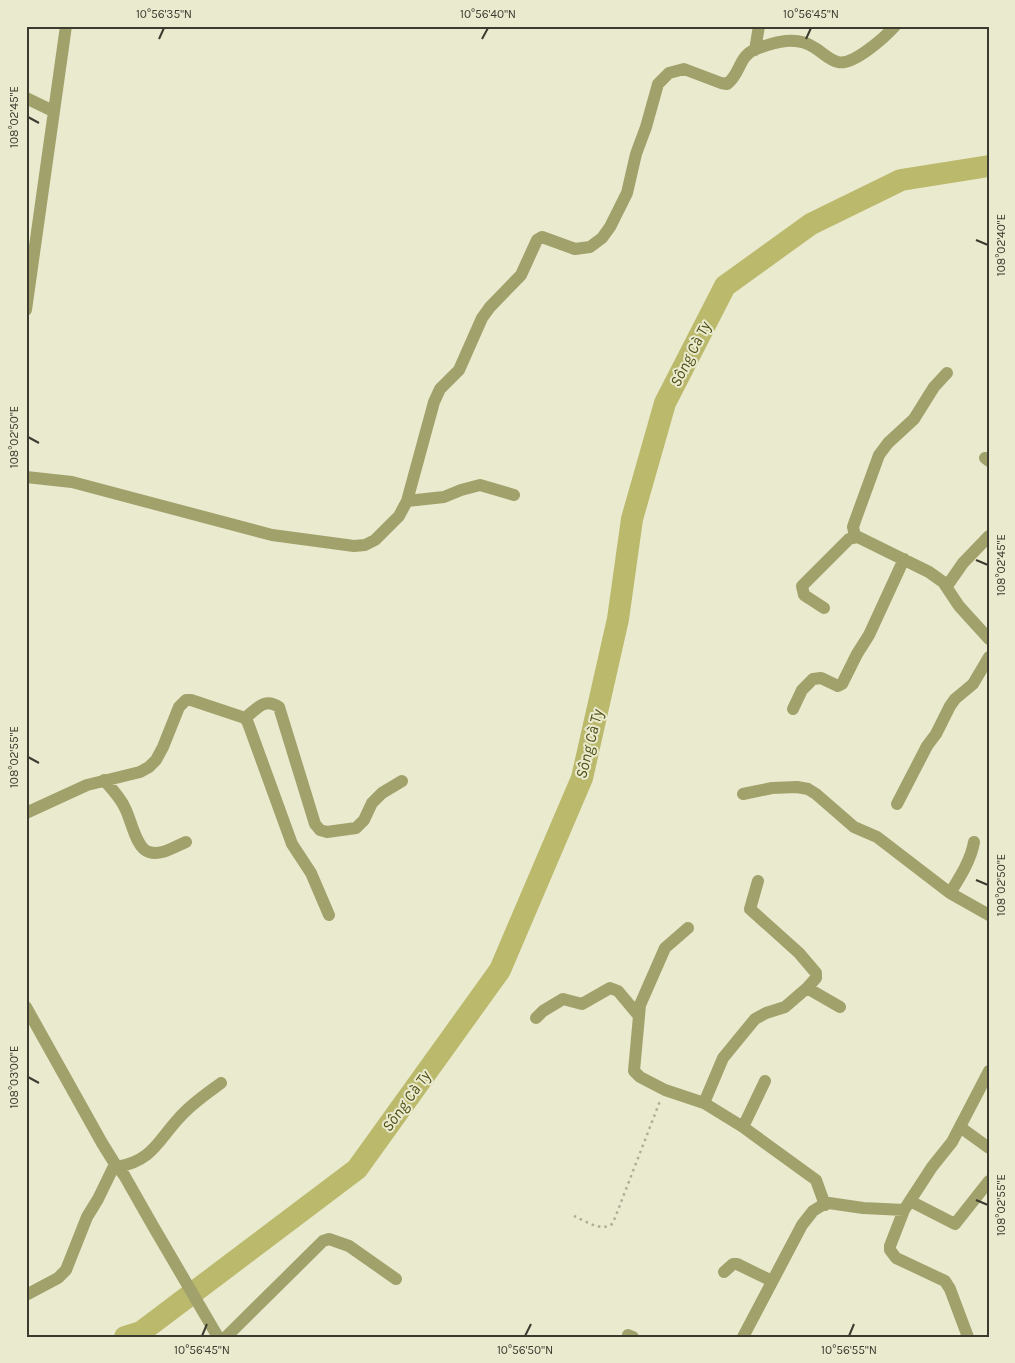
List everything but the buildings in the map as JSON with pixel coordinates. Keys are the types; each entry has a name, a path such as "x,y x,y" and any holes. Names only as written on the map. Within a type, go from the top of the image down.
{"street":[{"path":"26,310 66,26"},
{"path":"755,50 759,26"},
{"path":"26,477 72,482 272,535 354,546 365,545 375,540 399,516 407,501 434,402 440,389 459,370 482,318 493,303 521,275 537,240 542,237 569,248 584,248 596,243 610,227 627,193 636,154 659,82 669,73 684,69 727,84 733,79 747,54 789,40 800,40 813,46 835,62 848,62 882,39 896,26"},
{"path":"26,98 54,111"},
{"path":"854,536 853,527 877,460 888,444 914,419 934,387 947,373"},
{"path":"407,501 444,497 480,485 514,495"},
{"path":"854,536 929,572 943,582 959,606 989,639"},
{"path":"824,608 804,595 802,586 854,536"},
{"path":"947,586 963,563 989,536"},
{"path":"793,709 802,690 813,679 821,678 838,686 842,684 869,635 904,560"},
{"path":"897,804 927,746 936,734 955,698 973,684 989,657"},
{"path":"26,813 70,791 104,780 140,772 149,767 156,760 163,747 179,707 186,700 245,718 292,844 311,873 329,915"},
{"path":"245,718 264,703 272,703 279,707 315,824 320,830 327,832 356,828 364,820 372,803 382,793 402,781"},
{"path":"104,780 125,807 140,847 155,853 166,852 186,842"},
{"path":"743,794 772,788 797,787 808,789 854,827 877,837 950,893 989,915"},
{"path":"950,893 967,864 974,842"},
{"path":"704,1102 723,1058 755,1019 785,1007 816,978 816,973 799,954 750,908 758,881"},
{"path":"688,928 665,948 640,1005 634,1071 640,1077 665,1090 704,1102 743,1127 816,1180 825,1204"},
{"path":"536,1018 559,1000 567,999 582,1004 610,988 618,991 639,1016"},
{"path":"807,988 840,1007"},
{"path":"26,1007 116,1166 124,1175 158,1235 220,1336 323,1241 329,1239 349,1246 396,1279"},
{"path":"968,1337 950,1289 945,1281 896,1258 892,1254 890,1246 907,1205 932,1167 952,1142 989,1071"},
{"path":"743,1127 765,1081"},
{"path":"26,1295 58,1278 66,1270 87,1217 116,1166 142,1160 150,1154 189,1108 220,1083"},
{"path":"960,1127 989,1148"},
{"path":"743,1337 802,1225 813,1211 825,1204 863,1208 907,1205 955,1224 989,1181"},
{"path":"724,1272 733,1264 737,1264 772,1280"}],"path":[{"path":"574,1216 601,1227 610,1227 613,1223 665,1090"}],"waterway":[{"name":"Sông Cà Ty","path":"125,1337 141,1332 357,1169 500,970 582,778 618,619 632,519 665,403 725,286 811,224 901,180 989,166"}]}
